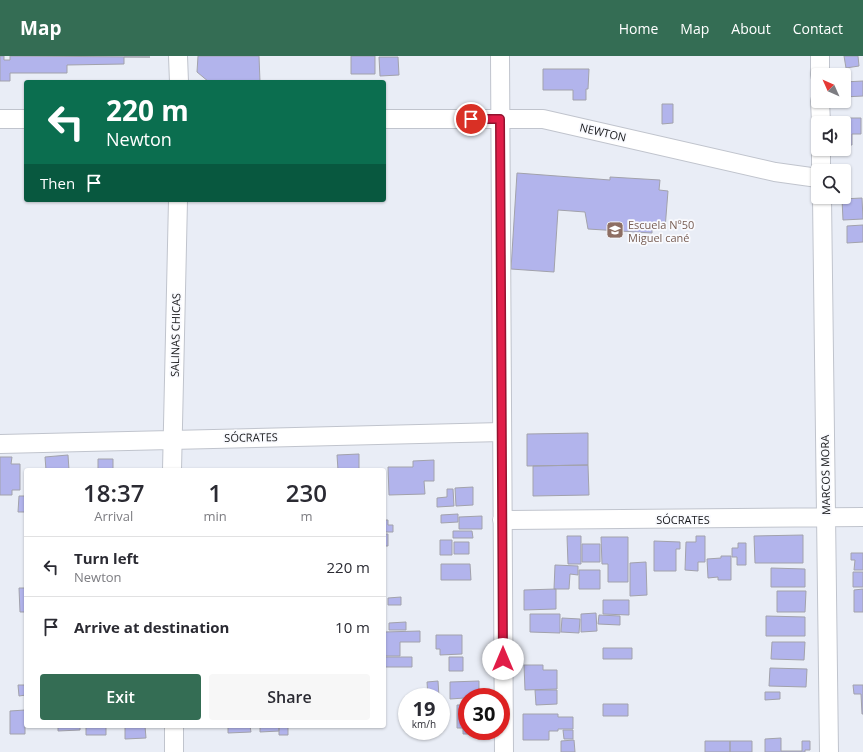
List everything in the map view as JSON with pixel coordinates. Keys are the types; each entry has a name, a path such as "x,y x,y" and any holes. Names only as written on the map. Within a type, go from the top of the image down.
{"street":[{"path":"178,56 179,80"},
{"path":"500,56 504,752"},
{"path":"820,56 820,68"},
{"path":"0,119 24,119"},
{"name":"NEWTON","path":"386,119 543,119 775,172 811,177"},
{"name":"SALINAS CHICAS","path":"172,468 178,202"},
{"name":"MARCOS MORA","path":"822,204 829,752"},
{"name":"SÓCRATES","path":"0,444 502,432"},
{"name":"SÓCRATES","path":"502,520 863,517"},
{"path":"174,728 174,752"}],"building":[{"path":"0,56 4,56 4,60 10,60 10,56 150,57 124,57 124,64 67,65 67,73 10,73 10,81 0,81"},
{"path":"198,56 259,56 260,80 207,80 197,72"},
{"path":"351,56 375,56 375,74 351,74"},
{"path":"844,56 858,56 859,66 846,68"},
{"path":"379,57 398,57 399,75 380,76"},
{"path":"543,69 589,69 586,100 573,100 573,90 543,90"},
{"path":"863,81 863,96 851,97 851,82"},
{"path":"662,104 673,104 673,123 662,124"},
{"path":"851,118 861,118 861,134 852,134 852,145"},
{"path":"517,173 610,180 610,177 660,180 659,190 668,191 665,229 652,228 652,233 588,229 585,212 558,210 554,272 511,269"},
{"path":"862,198 863,219 843,220 842,204 851,204 851,199"},
{"path":"863,225 863,242 847,243 847,226"},
{"path":"588,433 588,465 527,466 527,434"},
{"path":"359,454 359,468 338,468 337,455"},
{"path":"68,455 69,468 46,468 45,457"},
{"path":"0,457 12,457 11,464 20,464 20,490 12,490 12,495 0,495"},
{"path":"98,459 113,459 113,468 98,468"},
{"path":"434,460 434,481 424,481 425,494 389,495 388,467 413,467 413,461"},
{"path":"588,465 589,495 533,496 533,466"},
{"path":"473,487 473,505 456,506 455,488"},
{"path":"447,489 453,489 454,506 437,507 437,498 447,497"},
{"path":"19,496 24,496 24,512 18,512"},
{"path":"458,514 458,522 441,523 441,515"},
{"path":"482,516 482,529 459,529 459,517"},
{"path":"386,520 388,520 388,525 393,525 393,532 386,532"},
{"path":"453,531 472,531 473,538 453,538"},
{"path":"386,534 388,534 388,546 386,546"},
{"path":"803,535 803,563 755,563 754,536"},
{"path":"567,536 581,536 581,564 568,564"},
{"path":"696,536 705,536 705,562 698,562 698,571 685,570 686,542 696,542"},
{"path":"601,537 628,537 628,582 608,582 608,564 602,564"},
{"path":"440,540 452,540 452,555 440,555"},
{"path":"654,541 680,542 680,549 676,549 676,571 654,571"},
{"path":"454,542 469,542 469,554 454,554"},
{"path":"738,543 746,543 746,565 737,565 737,557 732,557 732,548 738,548"},
{"path":"582,544 600,544 600,562 582,562"},
{"path":"851,553 863,553 863,570 854,570 855,560 851,560"},
{"path":"721,556 731,556 731,580 718,580 718,577 708,578 707,559 721,558"},
{"path":"646,562 647,595 630,596 630,563"},
{"path":"441,564 470,564 471,580 441,580"},
{"path":"555,565 578,566 578,575 570,574 569,589 554,589"},
{"path":"771,568 805,569 805,587 771,587"},
{"path":"579,570 600,570 600,589 579,589"},
{"path":"853,572 863,572 863,587 853,587"},
{"path":"19,588 24,588 24,612 20,612"},
{"path":"556,589 556,609 524,610 524,590"},
{"path":"863,589 863,612 854,612 854,590"},
{"path":"777,591 806,591 805,612 777,612"},
{"path":"401,597 401,605 388,605 388,598"},
{"path":"603,600 629,600 629,615 603,614"},
{"path":"596,613 597,631 581,632 581,614"},
{"path":"530,614 560,614 560,633 530,632"},
{"path":"599,615 620,616 620,625 598,624"},
{"path":"766,616 805,617 805,636 766,636"},
{"path":"562,618 580,619 579,633 561,632"},
{"path":"406,622 406,630 389,630 389,623"},
{"path":"420,631 420,642 400,642 400,656 386,656 386,632"},
{"path":"436,635 462,635 462,654 440,655 440,649 436,649"},
{"path":"772,642 805,642 804,660 771,659"},
{"path":"603,648 632,648 632,659 603,659"},
{"path":"386,657 412,657 412,667 386,667"},
{"path":"449,657 463,657 463,671 449,671"},
{"path":"524,665 543,665 543,670 557,670 557,689 525,690"},
{"path":"770,668 807,669 806,687 769,686"},
{"path":"438,681 438,688 427,688 427,682"},
{"path":"479,681 479,688 458,688 458,698 450,699 450,682"},
{"path":"18,685 24,685 24,695 19,696"},
{"path":"853,685 863,685 863,714 861,694 854,694"},
{"path":"535,690 557,690 557,704 536,705"},
{"path":"765,692 780,692 780,699 765,700"},
{"path":"603,704 628,704 628,716 603,716"},
{"path":"457,705 458,705 458,728"},
{"path":"24,710 25,734 10,734 10,711"},
{"path":"523,714 558,714 558,717 573,717 573,729 558,729 558,731 549,731 549,740 523,740"},
{"path":"58,728 80,728 80,730 58,731"},
{"path":"86,728 106,728 106,735 86,735"},
{"path":"125,728 145,728 146,738 125,739"},
{"path":"228,728 250,728 251,732 228,733"},
{"path":"260,728 279,728 279,731 260,732"},
{"path":"279,728 288,728 288,735 279,735"},
{"path":"563,730 573,730 573,739 564,739"},
{"path":"781,738 781,751 802,751 802,741 810,741 810,750 805,750 805,752 765,752 765,739"},
{"path":"574,740 575,752 561,752 561,741"},
{"path":"705,741 730,741 730,752 705,752"},
{"path":"730,741 752,741 752,752 730,752"}],"place":[{"name":"Escuela Nº50 Miguel cané","path":"615,230"}],"route":[{"path":"471,119 500,119 503,659"}]}
